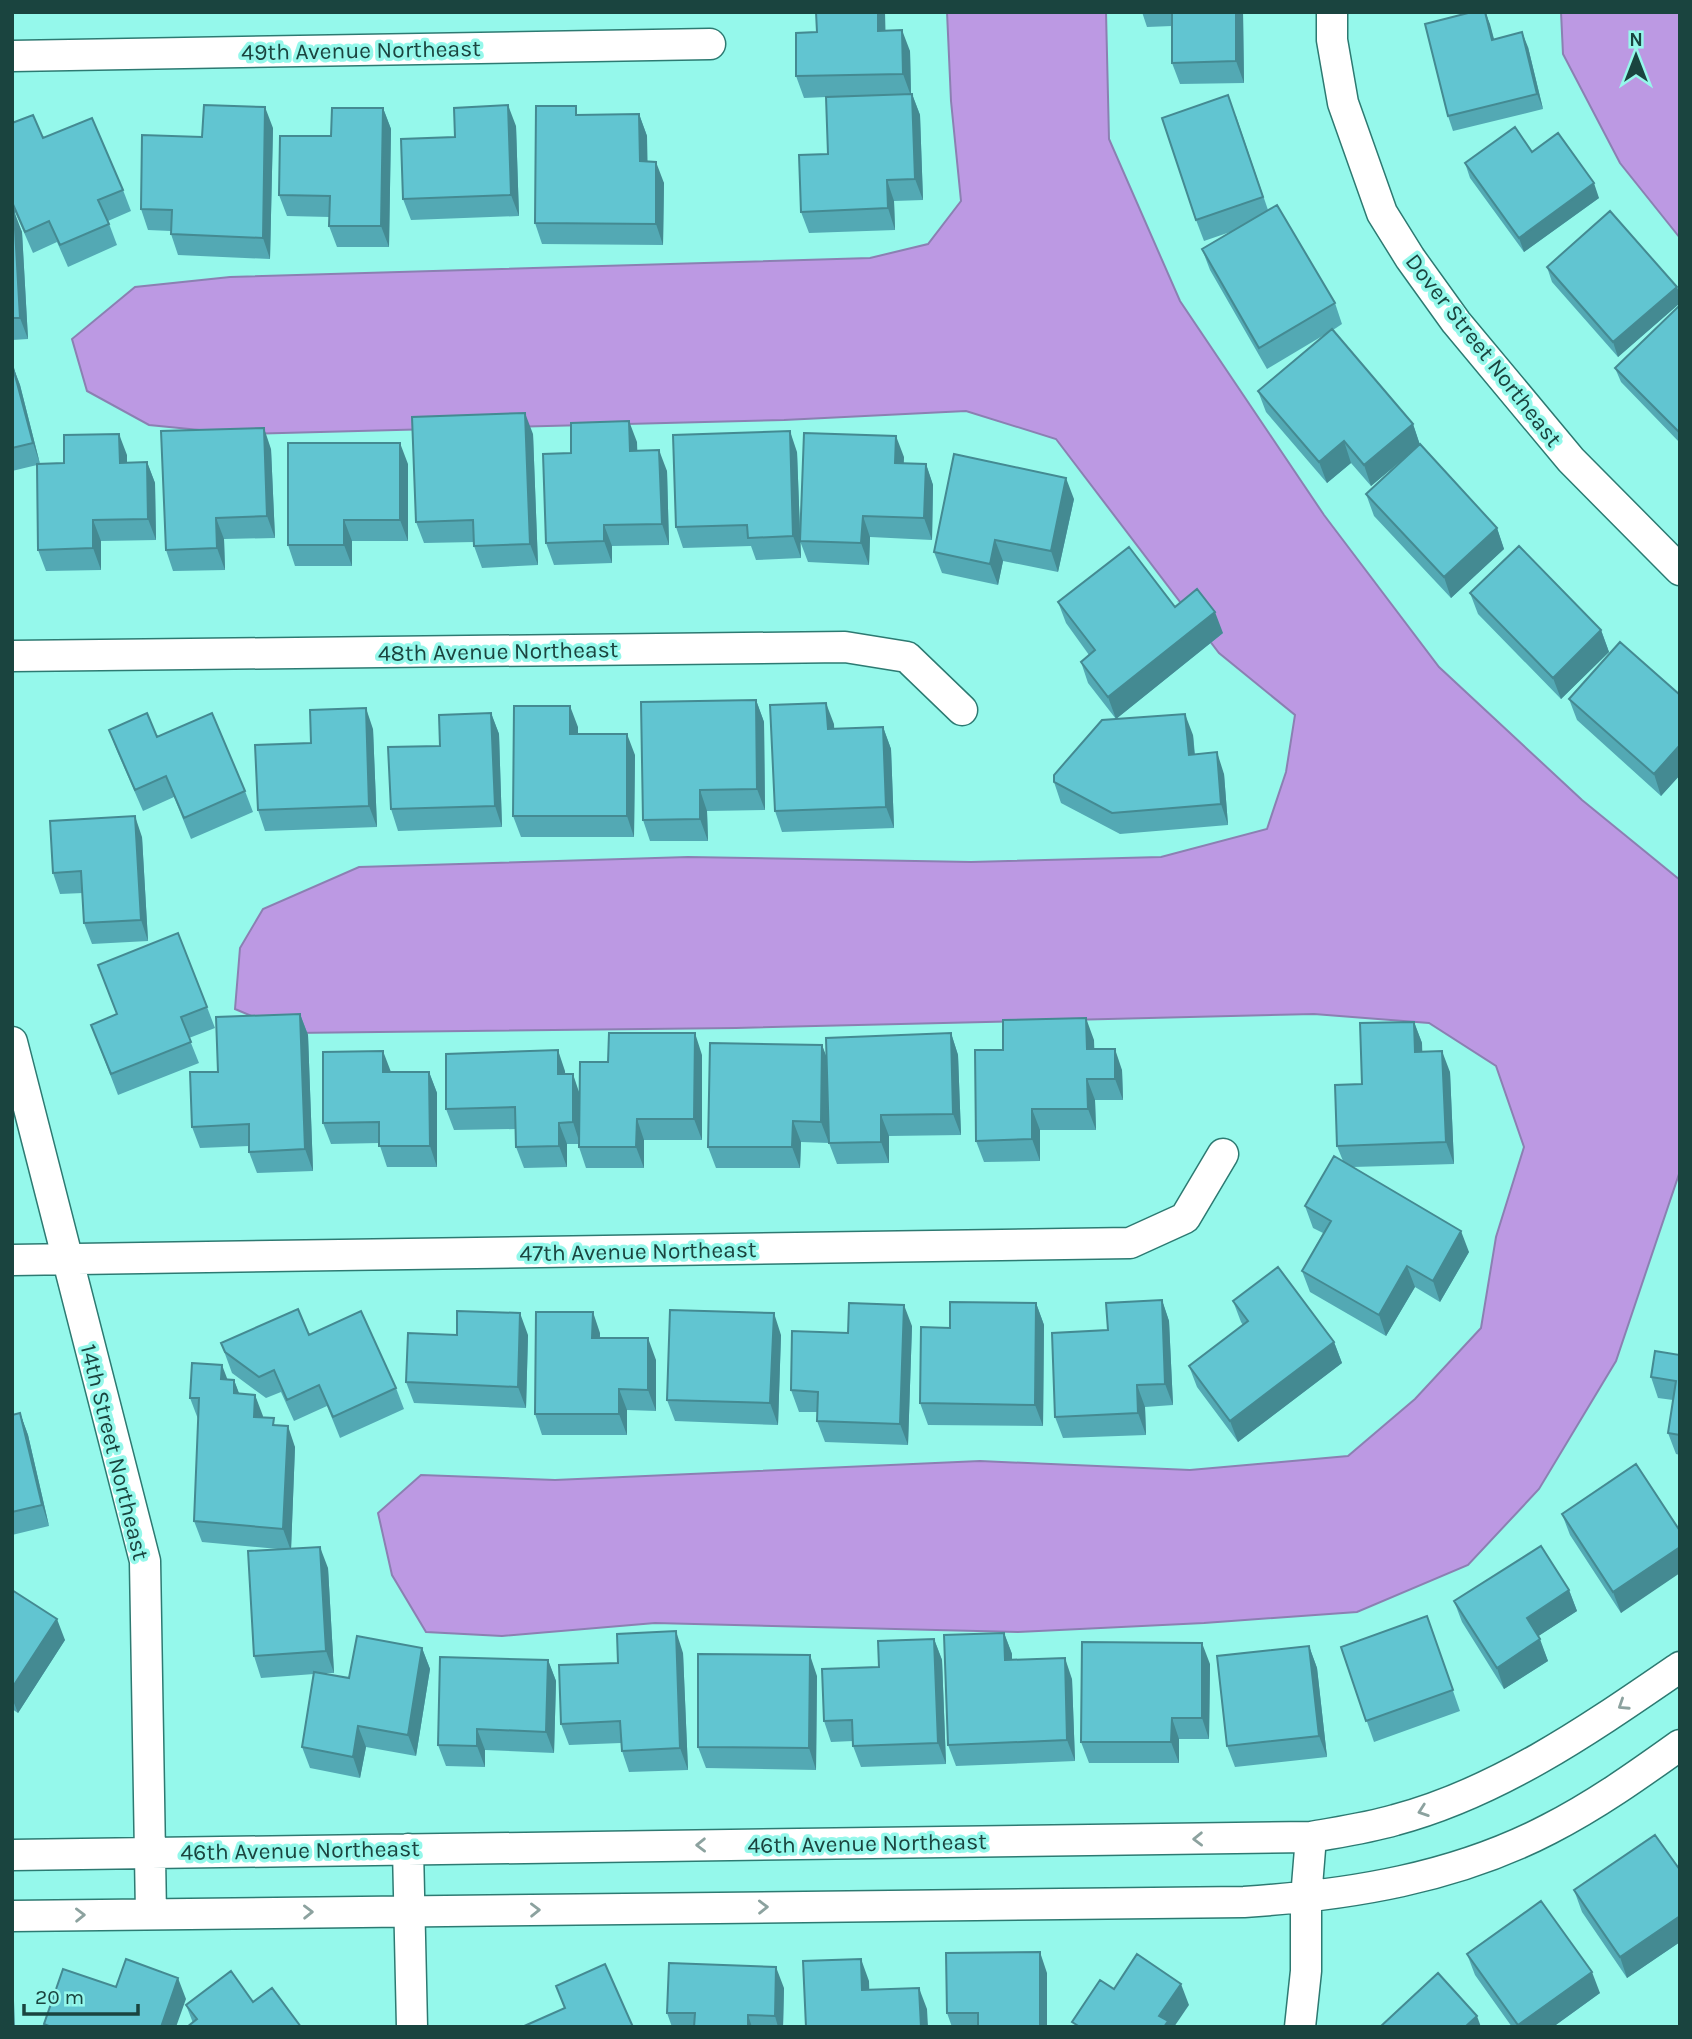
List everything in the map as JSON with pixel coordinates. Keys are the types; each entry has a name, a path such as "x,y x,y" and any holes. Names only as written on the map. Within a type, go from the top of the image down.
{"street":[{"name":"Dover Street Northeast","path":"1332,12 1332,40 1343,103 1382,213 1410,258 1456,322 1571,460 1680,570"},
{"name":"49th Avenue Northeast","path":"12,56 710,44"},
{"name":"48th Avenue Northeast","path":"12,656 845,647 907,657 962,710"},
{"name":"14th Street Northeast","path":"12,1042 145,1560 151,1914"},
{"name":"47th Avenue Northeast","path":"12,1260 1130,1242 1185,1218 1223,1154"},
{"name":"46th Avenue Northeast","path":"12,1855 1311,1837 1395,1820 1457,1799 1514,1773 1680,1667"},
{"path":"12,1916 1244,1902 1306,1898 1378,1888 1462,1865 1548,1830 1621,1787 1680,1745"},
{"path":"1300,2027 1306,1970 1306,1898 1311,1837"},
{"path":"408,1849 412,2027"}],"shaded area":[{"path":"947,12 1106,12 1109,139 1180,301 1324,515 1439,667 1582,800 1680,880 1680,1171 1616,1361 1539,1489 1468,1565 1357,1612 1018,1632 655,1623 502,1636 426,1632 392,1575 378,1513 421,1475 555,1480 980,1461 1190,1470 1348,1456 1415,1399 1481,1328 1496,1237 1524,1147 1496,1066 1429,1023 1314,1014 736,1028 292,1033 235,1009 240,948 263,909 359,867 688,857 971,862 1161,857 1267,829 1286,772 1295,715 1219,653 1056,439 966,411 784,420 240,434 149,425 87,391 72,339 135,287 230,277 870,258 928,244 961,201 951,101"},
{"path":"1561,12 1680,12 1680,238 1620,163 1563,54"}],"building":[{"path":"816,12 878,12 878,31 902,30 903,74 796,76 796,33 817,32"},
{"path":"1172,12 1236,12 1236,61 1172,63"},
{"path":"1472,12 1485,12 1492,40 1522,32 1537,94 1448,116 1425,24"},
{"path":"912,94 915,179 887,180 888,208 801,212 799,155 828,154 826,97"},
{"path":"1228,95 1263,197 1196,220 1162,118"},
{"path":"204,105 265,107 263,238 171,234 172,210 141,209 142,135 202,137"},
{"path":"508,105 511,195 403,199 401,139 455,137 454,108"},
{"path":"536,106 576,106 576,115 639,114 640,161 656,162 656,224 535,223"},
{"path":"332,108 383,108 381,226 329,226 330,196 279,195 280,136 331,136"},
{"path":"33,115 43,138 92,118 123,190 98,200 109,224 60,245 49,221 25,232 12,202 12,123"},
{"path":"1515,127 1532,152 1558,133 1594,183 1519,238 1465,163"},
{"path":"1277,205 1335,303 1259,348 1202,249"},
{"path":"14,211 20,318 12,318"},
{"path":"1610,211 1677,287 1613,342 1547,267"},
{"path":"1680,305 1680,433 1615,368"},
{"path":"1332,329 1413,424 1364,465 1344,441 1319,462 1258,391"},
{"path":"12,364 33,443 12,448"},
{"path":"525,413 530,544 474,546 473,520 416,522 412,417"},
{"path":"629,421 630,451 659,450 662,524 604,525 604,541 546,543 543,454 571,453 571,423"},
{"path":"264,428 267,516 216,518 217,548 166,550 161,431"},
{"path":"790,431 793,536 748,538 747,525 676,527 673,435"},
{"path":"804,433 896,436 895,463 926,464 924,518 863,516 861,543 800,541"},
{"path":"119,434 120,463 147,462 148,519 93,520 93,548 38,550 37,464 64,463 64,435"},
{"path":"288,443 400,443 400,520 344,520 344,545 288,545"},
{"path":"1420,444 1497,528 1444,577 1366,494"},
{"path":"954,454 1066,478 1051,551 995,540 990,564 934,552"},
{"path":"1519,546 1601,630 1553,678 1470,593"},
{"path":"1129,547 1175,607 1197,589 1215,612 1108,697 1081,662 1095,650 1058,602"},
{"path":"1620,642 1680,695 1680,745 1654,774 1569,699"},
{"path":"756,700 757,789 700,790 700,819 643,820 641,702"},
{"path":"826,703 828,729 883,727 886,807 775,811 770,705"},
{"path":"514,706 570,706 570,734 627,734 627,816 513,816"},
{"path":"366,708 369,806 258,810 255,745 311,743 310,710"},
{"path":"147,713 157,737 212,713 245,791 184,818 166,776 135,790 109,730"},
{"path":"491,713 495,806 391,809 388,747 440,746 439,715"},
{"path":"1185,714 1189,755 1217,752 1221,804 1112,813 1054,782 1054,775 1102,720"},
{"path":"135,816 141,920 84,923 81,871 53,873 50,821"},
{"path":"178,933 207,1007 181,1017 191,1042 111,1074 91,1025 117,1014 98,965"},
{"path":"300,1014 305,1149 249,1152 249,1124 192,1127 190,1072 218,1072 216,1017"},
{"path":"1086,1018 1087,1049 1115,1049 1115,1079 1087,1079 1088,1109 1032,1109 1032,1139 976,1141 975,1050 1003,1050 1003,1020"},
{"path":"1414,1022 1415,1052 1442,1051 1446,1142 1337,1146 1335,1085 1362,1084 1360,1023"},
{"path":"609,1033 695,1033 694,1119 637,1119 636,1147 579,1147 580,1062 608,1062"},
{"path":"951,1033 953,1114 881,1115 881,1142 829,1143 826,1038"},
{"path":"710,1043 822,1045 821,1122 793,1121 792,1147 708,1147"},
{"path":"558,1050 558,1074 573,1074 573,1122 559,1123 559,1146 516,1147 515,1107 446,1109 446,1054"},
{"path":"383,1051 383,1072 429,1072 430,1146 379,1146 379,1122 323,1123 323,1052"},
{"path":"1334,1156 1461,1231 1433,1281 1407,1266 1379,1315 1302,1271 1331,1221 1305,1206"},
{"path":"1278,1267 1334,1342 1230,1421 1189,1366 1248,1321 1233,1301"},
{"path":"1162,1300 1165,1384 1137,1385 1138,1413 1055,1417 1052,1333 1108,1330 1106,1303"},
{"path":"950,1302 1036,1303 1035,1405 920,1403 921,1327 950,1328"},
{"path":"849,1303 904,1305 900,1424 817,1421 818,1392 791,1390 792,1331 848,1333"},
{"path":"298,1309 309,1335 361,1311 396,1388 333,1417 319,1385 287,1400 274,1370 259,1377 225,1352 221,1343"},
{"path":"670,1310 774,1313 770,1403 667,1400"},
{"path":"457,1311 520,1313 518,1387 406,1382 408,1333 457,1335"},
{"path":"536,1312 593,1312 592,1338 648,1338 648,1390 619,1389 619,1414 535,1414"},
{"path":"1655,1351 1680,1355 1680,1435 1668,1433 1676,1381 1651,1377"},
{"path":"192,1363 222,1365 221,1379 234,1380 234,1393 255,1395 254,1417 274,1418 273,1425 288,1426 283,1529 194,1521 199,1398 190,1398"},
{"path":"20,1413 42,1505 12,1512 12,1415"},
{"path":"1636,1464 1680,1531 1680,1547 1613,1592 1562,1514"},
{"path":"1541,1546 1569,1590 1527,1618 1540,1639 1497,1668 1454,1601"},
{"path":"320,1547 326,1651 254,1656 248,1551"},
{"path":"12,1590 57,1619 12,1688"},
{"path":"1427,1616 1453,1690 1366,1721 1341,1647"},
{"path":"676,1631 680,1748 622,1751 620,1721 561,1724 559,1665 618,1663 617,1634"},
{"path":"1004,1633 1005,1660 1065,1658 1067,1740 948,1745 944,1635"},
{"path":"357,1636 422,1648 408,1735 358,1726 353,1757 302,1747 314,1672 349,1678"},
{"path":"934,1639 938,1743 853,1746 852,1720 824,1721 822,1669 879,1667 878,1641"},
{"path":"1082,1642 1202,1643 1202,1718 1172,1718 1171,1742 1081,1742"},
{"path":"1309,1646 1319,1736 1227,1746 1217,1656"},
{"path":"698,1654 810,1655 809,1748 698,1747"},
{"path":"440,1657 548,1660 546,1732 477,1729 477,1746 438,1745"},
{"path":"1655,1835 1680,1870 1680,1916 1620,1957 1574,1890"},
{"path":"1541,1901 1592,1972 1518,2025 1467,1954"},
{"path":"1040,1952 1040,2027 978,2027 978,2013 947,2013 946,1953"},
{"path":"1137,1954 1181,1984 1159,2016 1168,2021 1164,2027 1080,2027 1072,2022 1100,1980 1114,1989"},
{"path":"126,1959 178,1978 161,2027 51,2027 44,2024 63,1969 116,1987"},
{"path":"861,1959 862,1990 919,1988 921,2027 806,2027 803,1961"},
{"path":"669,1963 776,1967 775,2016 748,2015 748,2027 694,2027 695,2013 667,2013"},
{"path":"605,1964 633,2027 522,2027 565,2008 556,1986"},
{"path":"231,1971 253,2002 272,1988 301,2027 187,2027 197,2019 186,2005"},
{"path":"1438,1973 1477,2016 1465,2027 1380,2027"}]}
